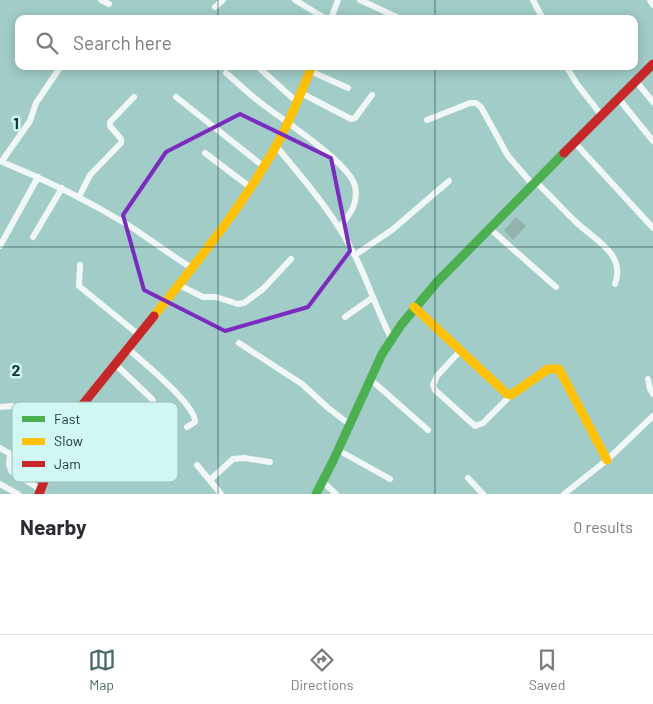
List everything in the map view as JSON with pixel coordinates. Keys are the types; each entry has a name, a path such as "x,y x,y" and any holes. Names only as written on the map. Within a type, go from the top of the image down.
{"street":[{"path":"101,0 109,4"},
{"path":"216,7 223,0"},
{"path":"295,0 319,15"},
{"path":"333,15 338,0"},
{"path":"360,0 392,15"},
{"path":"533,0 542,15"},
{"path":"650,0 653,6"},
{"path":"316,494 391,338 414,307 489,228 653,64"},
{"path":"59,70 36,103 30,120 1,161 79,197 129,226 192,268"},
{"path":"261,70 297,102"},
{"path":"85,402 180,285 250,187 276,146 311,70"},
{"path":"313,70 348,88"},
{"path":"568,70 602,116"},
{"path":"226,73 287,123 310,138 338,163 353,180 356,188 354,208 340,227"},
{"path":"636,81 653,102"},
{"path":"301,93 350,119 355,118 372,95"},
{"path":"79,197 90,175 121,143 121,139 111,128 110,122 134,97"},
{"path":"176,97 263,166"},
{"path":"619,99 653,141"},
{"path":"427,120 476,102 481,107 508,156 534,183 578,224 595,236 607,249 617,265 618,277 615,284"},
{"path":"575,143 653,228"},
{"path":"276,146 340,227 355,255 372,298 391,338"},
{"path":"205,153 250,187"},
{"path":"0,246 38,177"},
{"path":"355,255 392,230 449,181"},
{"path":"33,237 62,188"},
{"path":"489,228 556,287"},
{"path":"180,285 203,297 216,296 238,304 244,303 263,289 291,259"},
{"path":"80,265 79,286 139,335"},
{"path":"345,317 372,298"},
{"path":"414,307 502,391 511,395"},
{"path":"239,343 302,384 326,407 349,424"},
{"path":"128,349 168,384 193,413 195,422 187,427"},
{"path":"460,351 437,376 432,385 435,390 475,426 483,423 511,395 548,369 559,369 607,460"},
{"path":"115,364 152,399 152,402"},
{"path":"370,379 428,430"},
{"path":"648,379 653,394"},
{"path":"564,494 607,460 653,416"},
{"path":"0,448 10,454 9,465 12,472"},
{"path":"338,450 390,479"},
{"path":"210,480 233,459 270,462"},
{"path":"197,465 221,494"},
{"path":"468,478 483,494"},
{"path":"26,482 39,492"},
{"path":"323,482 336,494"},
{"path":"0,484 18,494"}],"highlighted area":[{"path":"240,114 331,158 350,251 308,307 225,331 144,290 123,215 166,152"}],"building":[{"path":"516,217 526,226 513,240 504,230"}],"traffic: fast":[{"path":"316,494 382,354 401,325 437,282 564,153"}],"traffic: slow":[{"path":"154,316 218,234 263,169 286,127 310,70"},
{"path":"414,307 507,394 511,395 548,369 559,369 607,460"}],"traffic: jam":[{"path":"564,153 653,64"},
{"path":"85,402 154,316"},
{"path":"39,494 44,482"}]}
